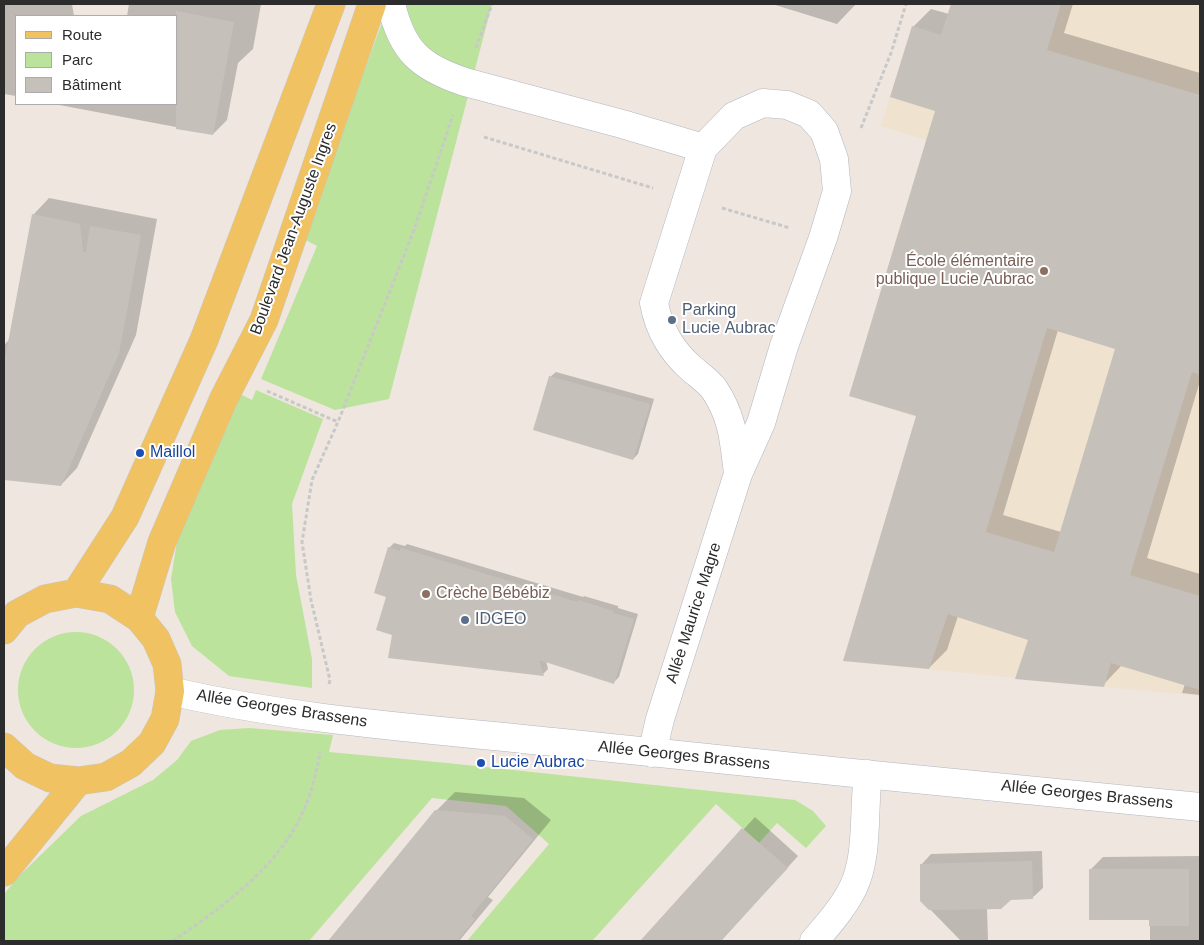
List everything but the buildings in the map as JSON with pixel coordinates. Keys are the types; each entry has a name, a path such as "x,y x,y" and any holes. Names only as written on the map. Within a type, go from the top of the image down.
{"main road":[{"path":"76,593 125,517 204,340 331,4"},
{"name":"Boulevard Jean-Auguste Ingres","path":"139,618 162,542 224,398 264,320 372,4"},
{"path":"4,630 17,614 45,599 76,593 110,600 139,618 156,639 167,664 170,691 165,719 152,743 131,763 106,776 78,781 50,778 25,766 4,749"},
{"path":"4,872 78,781"}],"street":[{"path":"391,4 398,29 407,46 425,64 443,75 703,148 654,303 657,320 670,346 682,360 713,388 727,412 732,425 738,474"},
{"name":"Allée Maurice Magre","path":"652,753 660,719 738,474 761,423 784,346 823,238 837,191 834,159 824,131 809,114 787,105 763,103 734,116 703,148"},
{"name":"Allée Georges Brassens","path":"170,691 326,718 652,753 1200,807"},
{"path":"814,941 834,920 853,888 863,846 865,792 868,774"}],"path":[{"path":"173,941 246,886 276,853 296,825 309,798 317,770 330,680 311,600 302,542 312,480 338,422 414,230 492,4"},
{"path":"858,136 891,53 906,4"},
{"path":"260,388 338,422"}],"shaded area":[{"name":"École élémentaire publique Lucie Aubrac","path":"951,4 1200,4 1200,696 843,661 916,417 849,396 926,140 881,126 906,44 936,53"}],"green space":[{"path":"389,4 492,4 389,399 335,410 261,379 317,246 302,238"},
{"path":"256,390 323,419 292,504 296,575 312,659 312,688 229,676 192,646 175,612 171,579 179,529 238,393 252,400"},
{"path":"76,632 98,636 117,649 130,668 134,690 130,712 117,731 98,744 76,748 54,744 35,731 22,712 18,690 22,668 35,649 54,636"},
{"path":"249,728 333,735 329,752 795,800 813,811 826,826 806,848 777,823 759,843 716,804 592,941 467,941 549,844 506,806 432,798 309,941 4,941 4,894 19,876 81,816 153,780 177,760 191,741 220,730"}],"place":[{"name":"École élémentaire publique Lucie Aubrac","path":"1044,271"},
{"name":"Parking Lucie Aubrac","path":"672,320"},
{"name":"Maillol","path":"140,453"},
{"name":"Crèche Bébébiz","path":"426,594"},
{"name":"IDGEO","path":"465,620"},
{"name":"Lucie Aubrac","path":"481,763"}]}
